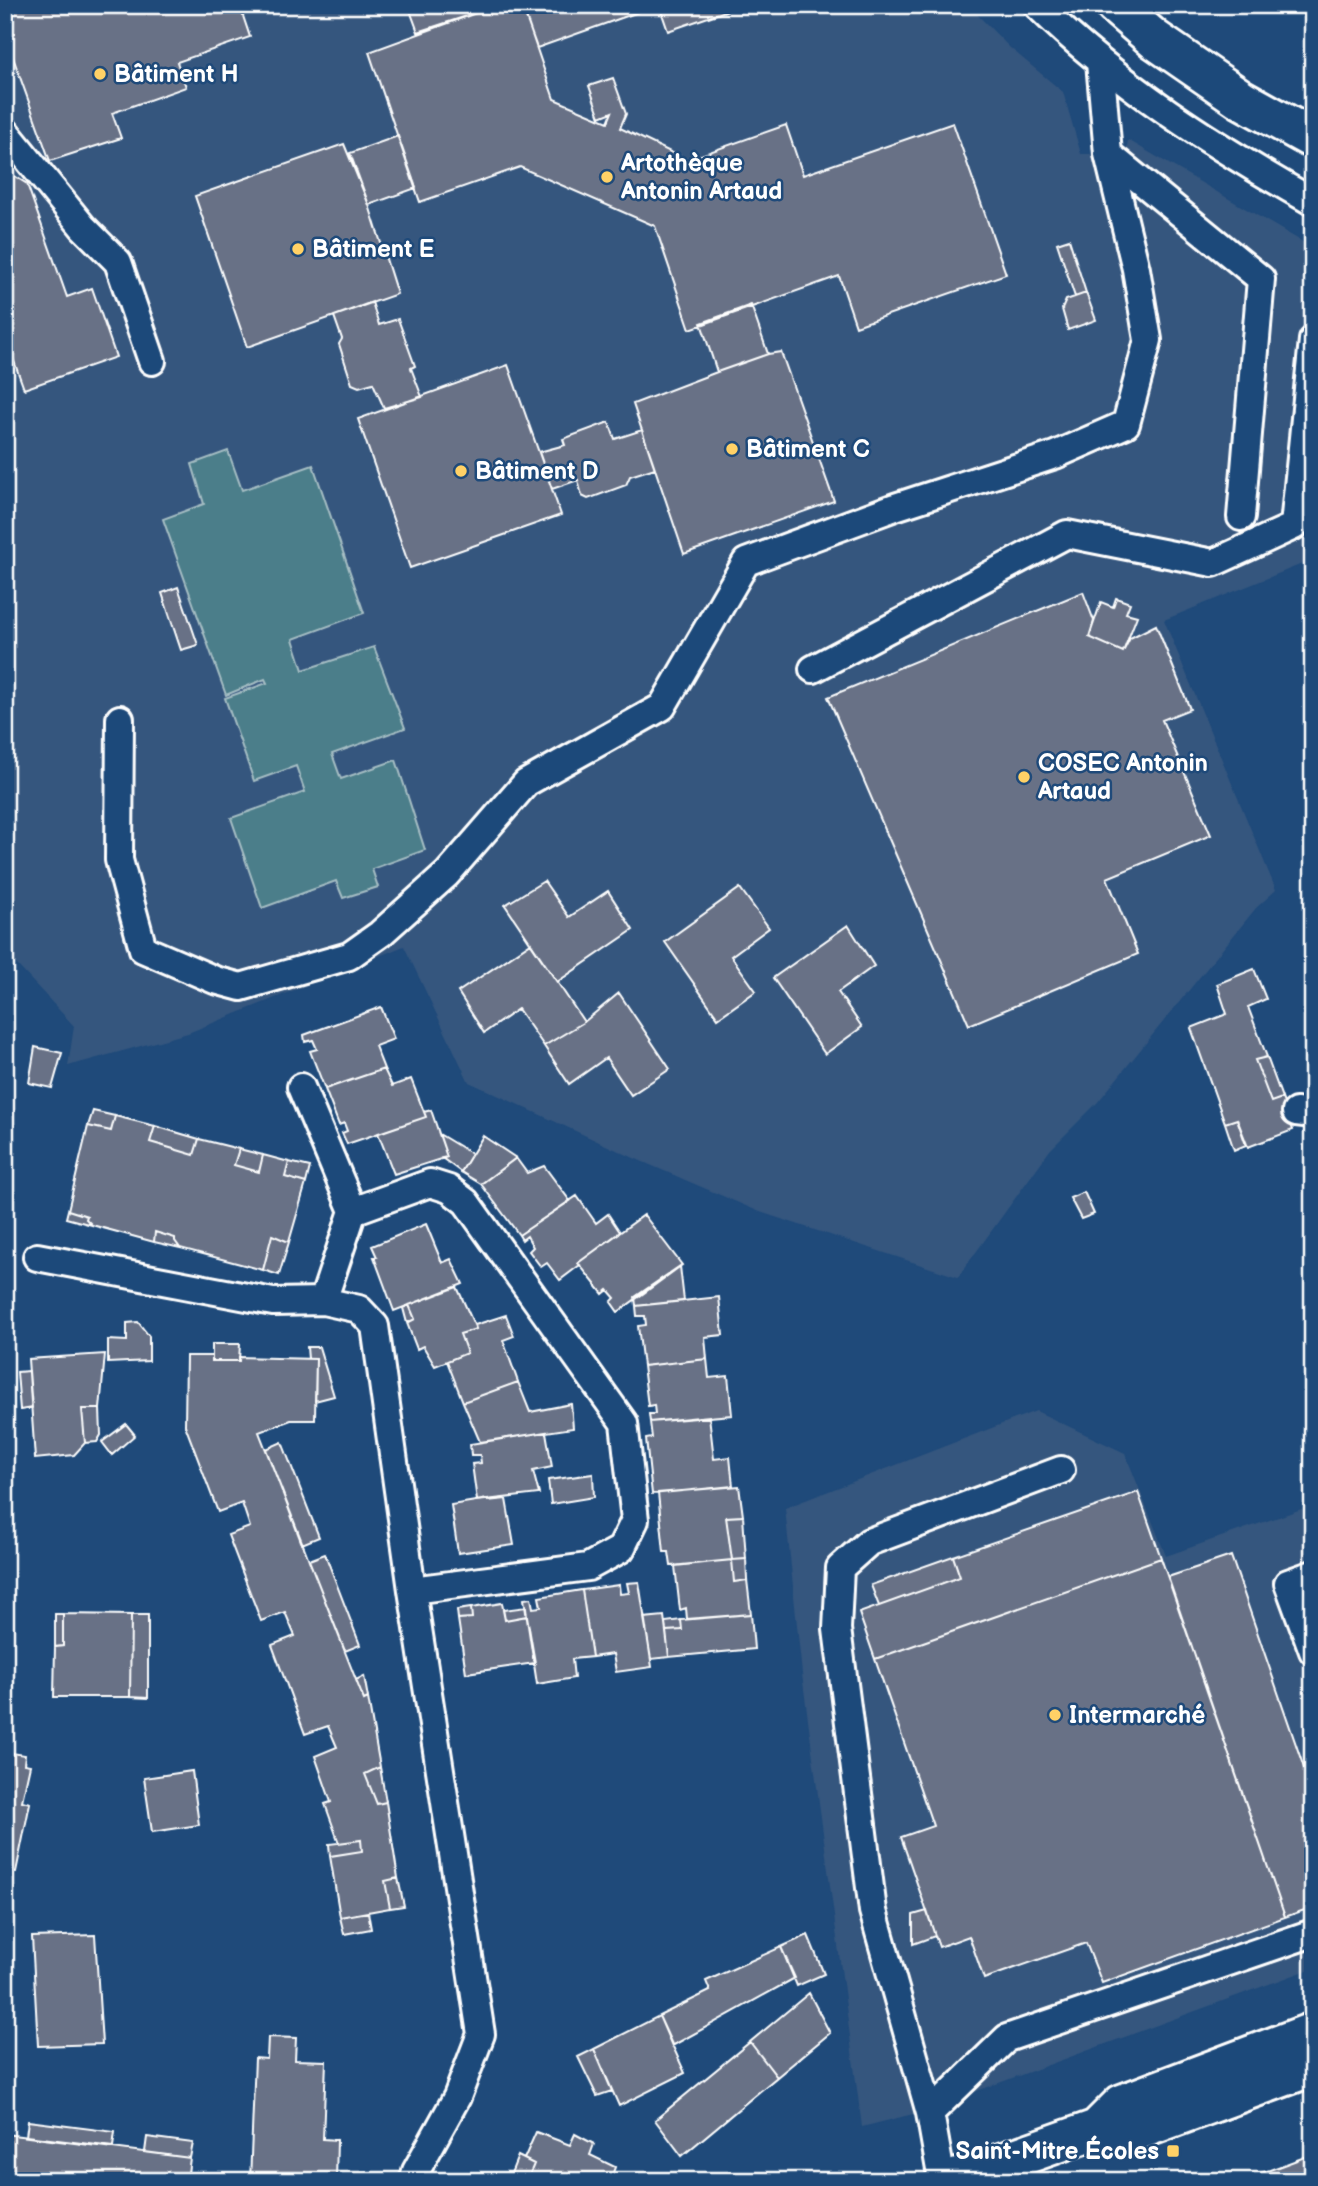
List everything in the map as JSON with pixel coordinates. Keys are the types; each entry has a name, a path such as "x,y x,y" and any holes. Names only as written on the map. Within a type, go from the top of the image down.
{"street":[{"path":"1115,5 1154,39 1241,99 1313,139"},
{"path":"1097,2129 1122,2104 1313,2032"},
{"path":"950,2181 1097,2129 1136,2131 1313,2066"}],"lane":[{"path":"1037,5 1100,62 1151,101 1239,160 1313,202"},
{"path":"120,719 119,860 143,949 215,980 241,987 349,956 380,934 447,874 526,783 662,707 746,562 895,507 1055,454 1126,424 1148,340 1136,269 1108,154 1100,62"},
{"path":"5,131 83,227 118,262 152,361"},
{"path":"1108,154 1261,279 1241,517"},
{"path":"813,669 1067,534 1213,563 1294,526 1313,340"},
{"path":"302,1087 353,1211 323,1301"},
{"path":"353,1211 430,1183 449,1189 466,1202 624,1423 635,1520 621,1549 588,1567 412,1590"},
{"path":"37,1257 273,1302 323,1301 359,1309 375,1326 412,1590 481,2034 457,2097 413,2181"},
{"path":"942,2181 930,2113 873,1911 837,1629 840,1568 869,1542 1061,1470"},
{"path":"1313,1574 1288,1583 1313,1651"},
{"path":"930,2113 1007,2038 1313,1933"}],"shaded area":[{"path":"5,5 968,5 1009,47 1063,92 1081,154 1126,154 1128,140 1313,248 1312,560 1164,620 1276,890 1256,908 1097,1103 1050,1150 958,1277 760,1212 469,1082 404,946 188,1033 68,1066 74,1026 5,952"},
{"path":"1036,1411 1125,1453 1166,1556 1313,1505 1313,1968 917,2113 862,2127 802,1674 785,1508"}],"green space":[{"path":"228,451 242,490 313,465 364,613 293,639 303,670 374,647 405,728 332,754 341,779 396,760 425,850 372,869 378,887 343,898 336,881 262,908 231,818 305,792 296,766 254,781 225,698 267,683 265,679 226,695 163,519 204,504 192,464"}],"building":[{"name":"Bâtiment H","path":"22,5 266,5 242,13 250,37 177,62 186,87 112,113 121,138 50,161 5,35 5,12"},
{"path":"408,5 466,5 470,15 418,32"},
{"path":"498,5 522,5 554,99 608,122 612,112 600,117 589,86 613,78 626,114 620,128 687,160 786,125 803,175 953,123 1006,274 856,326 839,276 690,329 655,226 520,167 420,202 369,52"},
{"path":"542,5 658,5 537,48 524,12"},
{"path":"659,5 743,5 668,31"},
{"path":"398,136 416,188 369,205 350,153"},
{"name":"Bâtiment E","path":"344,144 369,205 397,294 247,347 195,196"},
{"path":"5,170 27,184 67,297 92,288 116,357 24,389 5,336"},
{"path":"1069,239 1086,293 1075,297 1057,243"},
{"path":"1086,293 1096,320 1068,330 1062,309 1066,300"},
{"path":"372,302 379,325 398,319 415,366 411,368 422,397 384,408 373,383 359,387 352,384 339,344 342,339 334,316"},
{"path":"751,305 768,354 717,372 701,323"},
{"name":"Bâtiment C","path":"781,352 834,501 684,554 633,404 768,354"},
{"name":"Bâtiment D","path":"508,365 561,515 410,568 358,419"},
{"path":"609,422 615,439 642,430 655,468 630,476 626,485 588,499 582,496 578,480 552,489 539,452 565,445 563,439"},
{"path":"178,587 198,645 181,650 162,593"},
{"name":"COSEC Antonin Artaud","path":"1083,592 1094,621 1089,637 1123,652 1130,638 1156,625 1190,709 1162,720 1211,835 1107,878 1138,954 969,1025 828,697"},
{"path":"1116,598 1130,603 1126,613 1137,616 1123,652 1089,637 1101,602 1113,607"},
{"path":"544,881 569,917 608,891 633,930 557,982 505,905"},
{"path":"740,888 769,928 731,956 756,991 718,1018 665,942"},
{"path":"848,925 874,966 838,992 862,1027 825,1054 773,978"},
{"path":"531,943 584,1022 544,1046 518,1009 484,1033 458,992"},
{"path":"1254,969 1266,999 1248,1007 1267,1057 1255,1060 1271,1102 1282,1098 1293,1130 1248,1147 1237,1119 1225,1123 1191,1028 1227,1014 1217,984"},
{"path":"619,993 670,1069 631,1095 606,1058 569,1084 544,1046 584,1022"},
{"path":"381,1007 394,1039 375,1046 384,1069 325,1089 310,1051 317,1049 313,1040 305,1042 304,1035"},
{"path":"35,1047 62,1053 52,1088 29,1083"},
{"path":"1267,1057 1282,1098 1271,1102 1255,1060"},
{"path":"384,1069 392,1086 411,1079 426,1117 347,1144 342,1133 347,1131 344,1123 339,1125 325,1089"},
{"path":"431,1110 447,1157 394,1174 378,1133 426,1117 424,1112"},
{"path":"93,1111 115,1116 111,1131 88,1126"},
{"path":"115,1116 155,1126 150,1142 194,1155 199,1139 239,1149 234,1165 259,1172 263,1155 289,1162 285,1177 306,1183 289,1242 272,1235 263,1270 180,1248 175,1238 155,1232 154,1242 92,1225 86,1219 87,1216 68,1210 88,1126 111,1131"},
{"path":"1237,1119 1246,1145 1234,1150 1225,1123"},
{"path":"155,1126 199,1139 194,1155 150,1142"},
{"path":"439,1134 472,1154 461,1172 442,1158 447,1157"},
{"path":"483,1136 516,1158 481,1184 461,1172"},
{"path":"239,1149 263,1155 259,1172 234,1165"},
{"path":"516,1158 527,1173 544,1166 570,1201 519,1235 481,1184"},
{"path":"289,1162 310,1167 306,1183 285,1177"},
{"path":"1084,1192 1094,1214 1081,1219 1070,1198"},
{"path":"577,1196 596,1223 608,1214 620,1232 560,1280 547,1263 541,1267 529,1251 533,1247 527,1236 522,1240 519,1235"},
{"path":"68,1210 87,1216 86,1219 92,1225 66,1218"},
{"path":"644,1215 682,1265 618,1312 611,1302 615,1298 608,1290 603,1294 578,1263"},
{"path":"426,1224 442,1263 451,1259 463,1284 394,1311 372,1246"},
{"path":"155,1232 175,1238 180,1248 154,1242"},
{"path":"272,1235 289,1242 279,1275 263,1270"},
{"path":"680,1266 684,1301 636,1306 635,1297"},
{"path":"457,1287 476,1329 460,1334 467,1353 435,1366 423,1346 417,1349 407,1323 415,1319 409,1305"},
{"path":"719,1297 723,1335 705,1337 707,1359 643,1366 638,1326 646,1325 645,1316 637,1316 636,1306"},
{"path":"409,1305 415,1319 407,1323 403,1308"},
{"path":"506,1315 514,1336 503,1340 518,1382 463,1402 447,1361 467,1353 460,1334 476,1329 475,1325"},
{"path":"138,1322 149,1336 149,1361 108,1363 108,1340 127,1341 127,1323"},
{"path":"212,1344 240,1344 239,1361 212,1361"},
{"path":"307,1347 319,1347 334,1396 315,1401 316,1359 308,1359"},
{"path":"105,1354 100,1409 82,1409 85,1443 74,1455 35,1459 28,1359"},
{"path":"186,1356 212,1356 212,1361 239,1361 239,1357 316,1359 315,1420 291,1420 259,1432 364,1700 368,1698 380,1767 365,1774 377,1804 386,1802 398,1878 385,1881 390,1908 340,1917 330,1856 362,1851 361,1840 339,1843 325,1804 331,1802 315,1756 337,1747 328,1726 305,1734 272,1645 295,1636 285,1612 261,1621 228,1535 250,1527 242,1503 218,1512 185,1425"},
{"path":"707,1359 709,1378 728,1376 732,1415 650,1422 649,1414 655,1414 654,1405 648,1406 643,1366"},
{"path":"29,1371 32,1408 20,1410 17,1372"},
{"path":"518,1382 530,1412 571,1404 573,1428 480,1442 463,1402"},
{"path":"82,1409 100,1409 101,1435 97,1442 85,1443"},
{"path":"709,1416 714,1459 730,1457 733,1486 652,1494 646,1439 652,1438 650,1422"},
{"path":"126,1424 135,1435 112,1455 102,1442"},
{"path":"546,1432 552,1467 533,1471 539,1494 477,1501 472,1464 481,1463 480,1455 471,1455 470,1444"},
{"path":"282,1442 319,1537 302,1544 266,1449"},
{"path":"593,1474 594,1497 551,1504 548,1480"},
{"path":"739,1486 743,1516 726,1517 732,1560 671,1566 669,1552 664,1552 658,1493"},
{"path":"1138,1492 1161,1558 875,1659 859,1613 960,1577 953,1556"},
{"path":"506,1499 514,1545 458,1553 451,1505"},
{"path":"743,1516 746,1559 732,1560 726,1517"},
{"path":"325,1554 360,1645 345,1651 309,1560"},
{"path":"953,1556 960,1577 879,1606 871,1585"},
{"path":"1231,1556 1313,1794 1313,1907 1285,1917 1168,1577"},
{"name":"Intermarché","path":"1161,1558 1285,1917 1102,1983 1086,1943 984,1979 969,1936 939,1947 901,1837 933,1826 875,1659"},
{"path":"746,1559 747,1580 734,1582 732,1560"},
{"path":"732,1560 734,1582 747,1580 751,1614 687,1619 686,1608 680,1610 675,1566"},
{"path":"639,1582 652,1667 616,1672 613,1654 592,1657 582,1590 619,1585 620,1594 629,1593 627,1583"},
{"path":"582,1590 592,1657 572,1659 574,1678 537,1684 524,1599 531,1598 533,1608 541,1607 539,1597"},
{"path":"502,1603 505,1620 527,1616 535,1663 466,1673 458,1619 472,1618 471,1608"},
{"path":"526,1607 527,1616 505,1620 503,1610"},
{"path":"471,1608 472,1618 458,1619 457,1610"},
{"path":"55,1614 63,1614 63,1646 55,1647"},
{"path":"63,1614 131,1615 130,1697 54,1697 55,1647 63,1646"},
{"path":"751,1614 754,1649 669,1657 666,1631 682,1630 681,1620"},
{"path":"131,1615 148,1615 148,1698 130,1697"},
{"path":"664,1616 669,1657 651,1659 644,1618"},
{"path":"681,1620 682,1630 666,1631 665,1622"},
{"path":"364,1676 368,1698 364,1700 356,1680"},
{"path":"5,1752 25,1755 24,1764 30,1765 22,1801 30,1803 16,1872 5,1871"},
{"path":"380,1767 386,1802 377,1804 365,1774"},
{"path":"192,1771 199,1825 152,1832 144,1778"},
{"path":"361,1840 362,1851 330,1856 329,1844"},
{"path":"398,1878 404,1906 390,1908 385,1881"},
{"path":"927,1911 935,1936 913,1944 913,1915"},
{"path":"368,1912 371,1929 344,1934 340,1917"},
{"path":"95,1935 102,2044 38,2046 32,1937"},
{"path":"808,1935 824,1974 797,1986 781,1947"},
{"path":"781,1947 795,1978 672,2046 659,2016 710,1991 706,1981"},
{"path":"809,1993 830,2033 777,2077 750,2042"},
{"path":"659,2016 685,2073 619,2106 594,2049"},
{"path":"268,2037 296,2038 295,2060 326,2061 323,2139 337,2140 336,2181 250,2181 255,2058 267,2059"},
{"path":"750,2042 777,2077 682,2156 655,2120"},
{"path":"594,2049 612,2091 597,2096 578,2057"},
{"path":"28,2121 115,2132 113,2147 26,2136"},
{"path":"536,2132 570,2145 575,2134 594,2144 590,2155 615,2167 610,2181 527,2181 534,2164 524,2159"},
{"path":"5,2134 190,2158 187,2181 5,2181"},
{"path":"147,2137 193,2143 190,2158 145,2152"},
{"path":"1313,2154 1313,2181 1273,2181 1267,2171"},
{"path":"518,2156 534,2164 527,2181 508,2181"},
{"path":"1267,2171 1273,2181 1238,2181"}],"place":[{"name":"Bâtiment H","path":"100,74"},
{"name":"Artothèque Antonin Artaud","path":"607,177"},
{"name":"Bâtiment E","path":"298,249"},
{"name":"Bâtiment C","path":"732,449"},
{"name":"Bâtiment D","path":"461,471"},
{"name":"COSEC Antonin Artaud","path":"1024,777"},
{"name":"Intermarché","path":"1055,1715"},
{"name":"Saint-Mitre Écoles","path":"1173,2151"}]}
